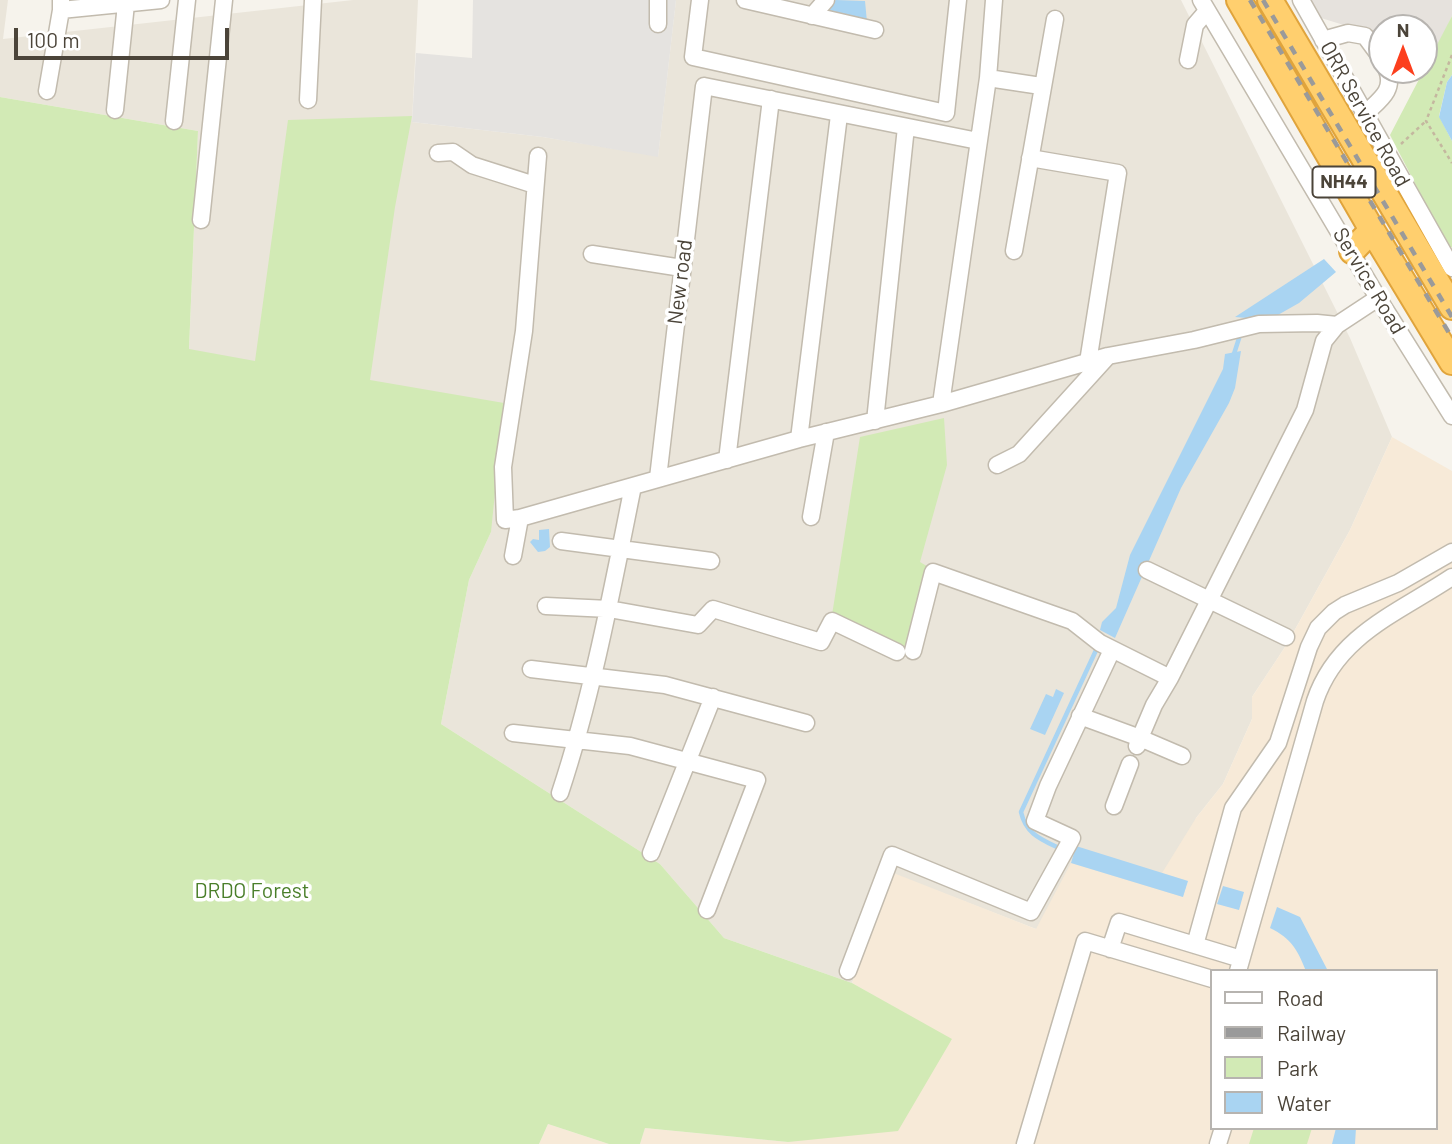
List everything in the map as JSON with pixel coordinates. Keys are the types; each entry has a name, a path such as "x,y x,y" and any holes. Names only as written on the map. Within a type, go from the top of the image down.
{"highway":[{"name":"NH44","path":"1239,0 1452,362"},
{"name":"NH44","path":"1270,0 1452,307"},
{"path":"1352,251 1372,230"}],"street":[{"path":"47,92 61,5 126,4 161,0"},
{"path":"174,121 187,0"},
{"path":"201,220 224,0"},
{"path":"308,100 313,0"},
{"path":"658,0 658,24"},
{"path":"700,0 693,57 946,113 958,0"},
{"path":"745,0 875,30"},
{"path":"812,16 826,0"},
{"path":"941,404 988,78 994,0"},
{"name":"ORR Service Road","path":"1301,0 1452,268"},
{"path":"115,110 126,4"},
{"path":"1188,60 1195,25 1204,5"},
{"name":"Service Road","path":"1204,5 1378,298 1452,416"},
{"path":"1014,250 1055,19"},
{"path":"1324,40 1348,33 1365,36 1368,40"},
{"path":"988,78 1041,86"},
{"path":"1365,114 1389,89 1390,84"},
{"name":"New road","path":"658,478 704,86 771,99"},
{"path":"727,460 771,99 839,115 978,141"},
{"path":"799,439 839,115"},
{"path":"874,421 906,127"},
{"path":"438,153 453,152 472,165 535,185"},
{"path":"538,156 524,331 503,467 505,520 799,439 941,404 1108,356 1194,340 1259,324 1338,325"},
{"path":"1030,159 1118,173 1088,362"},
{"path":"592,254 682,268"},
{"path":"1138,743 1154,705 1304,410 1324,341 1338,325 1378,298"},
{"path":"997,465 1018,454 1108,356"},
{"path":"811,517 826,432"},
{"path":"559,793 578,739 609,609 634,486"},
{"path":"513,556 520,518"},
{"path":"561,541 711,561"},
{"path":"1195,945 1233,808 1281,736 1309,647 1318,628 1345,605 1385,589 1452,552"},
{"path":"1110,949 1119,922 1195,945 1239,965 1315,701 1326,674 1341,653 1358,637 1449,579 1435,562"},
{"path":"1147,570 1286,638"},
{"path":"546,606 609,609 698,625 713,609 821,642 832,621 905,652 933,572 1072,621 1106,646 1170,678"},
{"path":"848,971 892,855 1031,912 1072,838 1035,821 1080,716 1106,646"},
{"path":"531,669 665,685 806,723"},
{"path":"651,853 713,697"},
{"path":"1080,716 1138,743 1182,755"},
{"path":"513,733 630,746 757,780 707,911"},
{"path":"1114,806 1130,764"},
{"path":"1025,1144 1085,941 1210,978"}],"path":[{"path":"1388,156 1426,121 1452,55"},
{"path":"1426,121 1452,163"}],"shaded area":[{"path":"0,0 8,0 3,39 353,0 418,0 412,122 543,137 658,156 676,0 1181,0 1350,338 1392,437 1350,530 1287,644 1252,697 1252,719 1223,784 1196,818 1188,881 1183,897 1036,929 891,873 852,983 724,938 660,864 441,724 469,580 491,532 189,350 198,131 0,97"},
{"path":"473,0 676,0 658,157 543,137 412,122 416,53 472,58"},
{"path":"1308,0 1452,0 1452,16 1438,46 1438,14 1368,14 1368,33 1318,17"},
{"path":"1392,437 1452,471 1452,1144 640,1144 645,1128 788,1142 952,1040 852,983 891,872 1036,929 1071,863 1183,897 1188,881 1162,873 1196,818 1223,784 1252,719 1252,697 1287,644 1350,530"},
{"path":"548,1124 609,1144 539,1144"}],"green space":[{"path":"1452,16 1452,75 1447,82 1439,116 1452,141 1452,247 1449,249 1390,135 1417,84 1438,84 1438,43"},
{"name":"DRDO Forest","path":"0,97 198,131 189,349 255,361 288,120 412,116 395,207 370,380 504,403 491,532 469,580 441,724 660,864 724,938 852,983 952,1039 898,1131 788,1142 645,1128 640,1144 609,1144 548,1124 539,1144 0,1144"},
{"path":"944,418 947,465 920,562 930,568 908,654 832,615 860,437"},
{"path":"1253,1130 1311,1130 1307,1144 1249,1144"}],"water":[{"path":"836,0 865,1 867,22 833,15 828,6"},
{"path":"1452,75 1452,141 1439,117 1447,82"},
{"path":"1324,259 1336,272 1299,303 1269,320 1235,317"},
{"path":"1241,351 1235,388 1229,403 1181,488 1115,638 1100,630 1102,622 1116,608 1130,555 1223,369 1225,354"},
{"path":"549,529 550,547 538,552 530,542 533,539 539,540 539,530"},
{"path":"1056,689 1064,693 1045,735 1030,729 1046,694 1053,697"},
{"path":"1076,846 1188,881 1183,897 1071,863"},
{"path":"1223,886 1244,892 1239,910 1217,904"},
{"path":"1277,907 1300,917 1327,969 1305,969 1293,945 1270,928"},
{"path":"1336,1130 1356,1130 1355,1144 1332,1144"}],"waterway":[{"path":"1233,357 1241,332"},
{"path":"1063,850 1042,840 1031,831 1021,812 1098,646"}],"railway":[{"path":"1250,0 1452,338"},
{"path":"1263,0 1452,317"}]}
